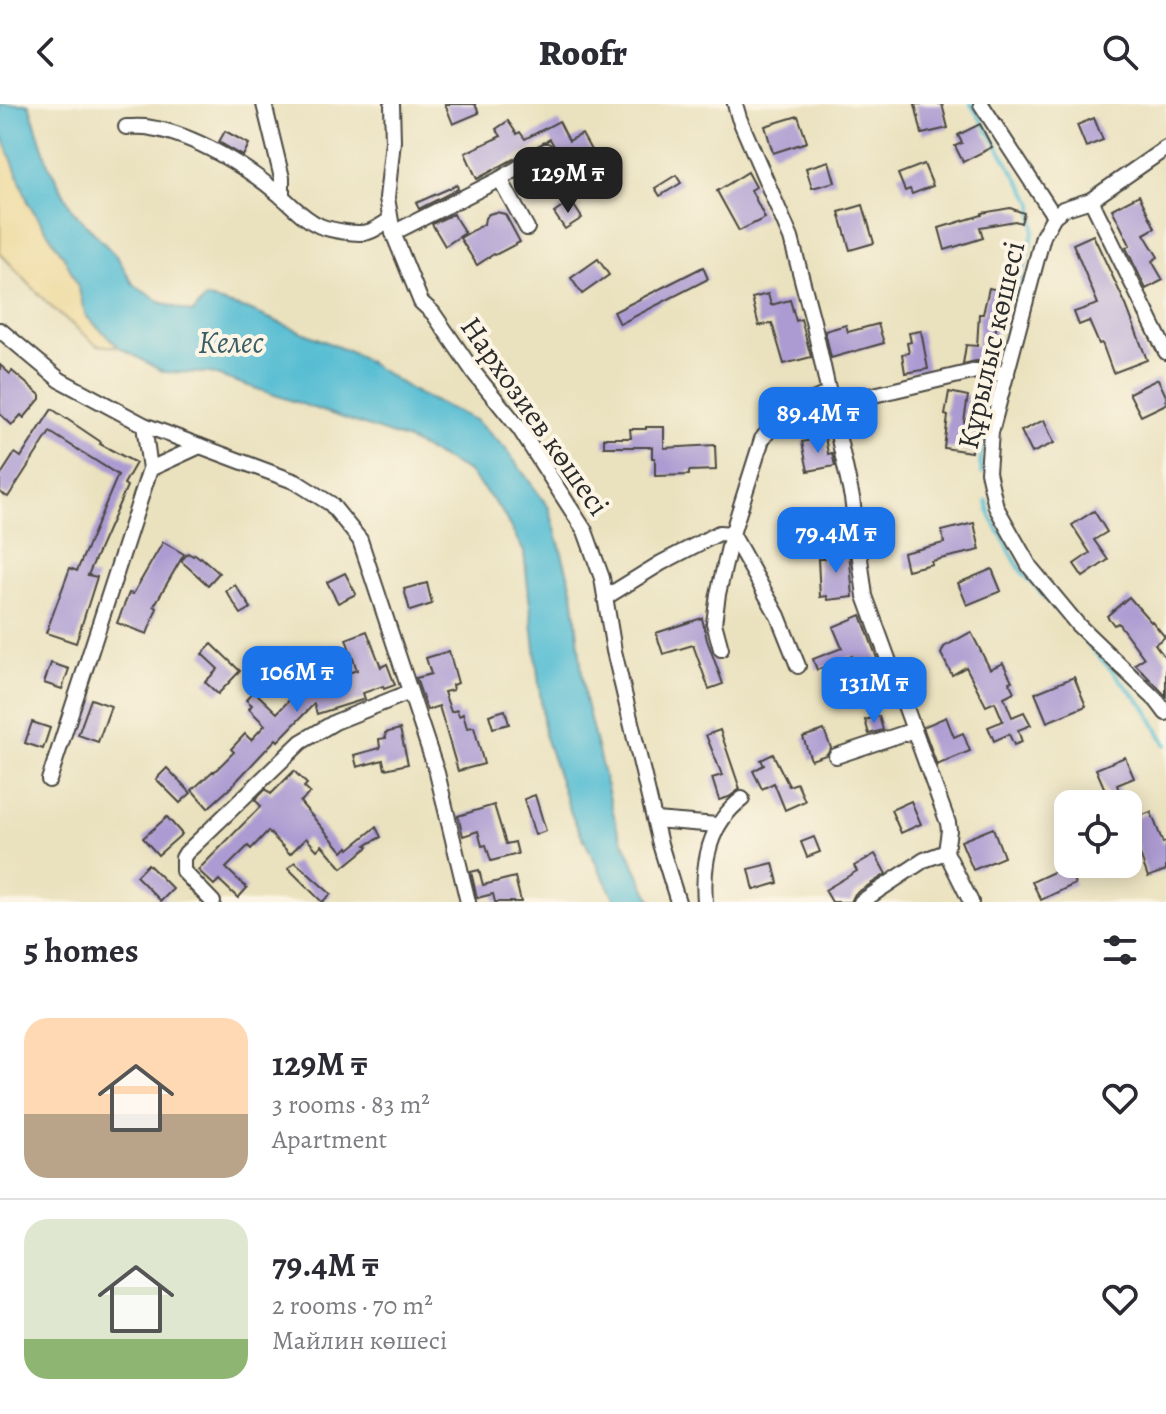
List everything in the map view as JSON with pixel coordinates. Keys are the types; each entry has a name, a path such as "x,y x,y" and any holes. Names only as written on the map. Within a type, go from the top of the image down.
{"street":[{"path":"264,104 282,178 282,197"},
{"name":"Нархозиев көшесі","path":"392,104 393,141 387,198 391,226 421,302 433,313 475,374 519,428 585,531 602,578 614,651 678,902"},
{"path":"735,104 791,238 852,498 865,596 948,823 946,852 971,902"},
{"name":"Құрылыс көшесі","path":"981,104 1054,216"},
{"path":"126,127 149,127 204,145 251,174 319,226 341,232 367,233 391,226 500,179 546,151"},
{"name":"Құрылыс көшесі","path":"1166,148 1091,200 1063,209 1054,216 1043,236 991,432 988,472 996,507 1030,567 1078,625 1166,713"},
{"path":"500,179 527,228"},
{"path":"1091,200 1166,352"},
{"path":"0,330 60,380 144,425 296,482 331,504 360,540 437,773 468,902"},
{"path":"721,649 714,623 732,534 762,439 779,418 804,404 976,371 1007,374"},
{"path":"49,780 150,469 144,425"},
{"path":"150,469 200,446"},
{"path":"606,597 661,563 719,533 732,534"},
{"path":"732,534 778,616 798,666"},
{"path":"213,902 183,871 186,853 301,742 335,722 410,692"},
{"path":"836,756 914,730"},
{"path":"705,902 708,848 717,825 730,808 742,799"},
{"path":"655,820 717,825"},
{"path":"861,902 924,860 946,852"}],"sand":[{"path":"0,129 29,204 66,260 78,286 86,316 119,347 97,345 50,306 0,253"}],"water":[{"name":"Келес","path":"0,104 29,104 48,164 73,211 118,258 133,284 160,302 192,313 206,298 249,310 355,354 418,394 475,420 505,448 549,508 573,592 585,699 617,828 652,902 616,902 572,816 545,737 524,552 501,510 469,472 408,440 210,373 164,372 119,347 86,316 78,286 66,260 29,204 0,129"}],"building":[{"path":"445,104 475,104 479,113 453,124"},
{"path":"915,104 942,104 948,128 922,134"},
{"path":"798,116 807,142 773,153 765,126"},
{"path":"1094,118 1103,140 1086,147 1077,125"},
{"path":"508,121 525,139 559,121 569,141 582,134 597,161 572,176 550,139 477,179 465,153 501,136 496,129"},
{"path":"980,124 992,147 963,162 955,146 962,143 958,135"},
{"path":"225,131 249,144 243,156 219,142"},
{"path":"829,161 835,182 812,188 806,168"},
{"path":"924,164 933,186 912,194 910,189 905,191 898,174"},
{"path":"748,172 756,187 751,190 765,218 739,231 717,191"},
{"path":"676,175 681,183 660,196 655,188"},
{"path":"457,185 458,189 419,209 416,203"},
{"path":"1139,195 1155,228 1144,234 1158,257 1152,261 1163,280 1146,289 1126,248 1130,245 1112,209"},
{"path":"571,201 582,218 565,229 554,213"},
{"path":"863,205 874,243 850,250 839,212"},
{"path":"1010,208 1024,213 1021,223 1015,221 980,227 983,238 945,250 939,228 982,213"},
{"path":"453,214 465,233 445,246 432,224"},
{"path":"489,214 505,214 520,242 477,265 460,238 484,224"},
{"path":"1093,235 1126,305 1147,360 1113,373 1102,343 1099,344 1089,321 1079,325 1074,312 1098,304 1073,244"},
{"path":"598,259 609,275 582,294 571,278"},
{"path":"703,267 708,279 620,324 614,312"},
{"path":"989,288 1003,291 991,362 963,364 966,345 977,346 979,314 983,314"},
{"path":"768,294 771,305 790,300 796,321 801,319 811,357 784,364 772,323 759,326 752,298"},
{"path":"878,324 884,343 831,358 825,331 846,325 848,332"},
{"path":"921,331 928,369 905,373 902,354 909,353 909,333"},
{"path":"0,365 40,395 24,418 21,415 12,425 0,414"},
{"path":"1158,379 1166,396 1166,404 1141,416 1129,393"},
{"path":"949,392 968,396 964,422 974,424 971,452 944,448"},
{"path":"52,409 100,444 136,463 124,484 127,486 88,575 97,577 76,643 46,633 70,568 77,571 118,475 50,432 8,497 0,492 0,476 15,453 21,457"},
{"path":"1044,420 1054,443 1032,453 1021,431"},
{"path":"664,427 664,448 715,445 716,470 655,476 652,447 604,447 604,438 631,438 630,429"},
{"path":"825,437 828,454 832,453 835,466 808,471 802,442"},
{"path":"1094,511 1107,532 1094,540 1108,560 1083,577 1074,564 1090,553 1072,525"},
{"path":"974,523 980,550 907,570 903,553 944,543 942,531"},
{"path":"163,542 184,554 154,606 157,608 147,634 117,623 129,593 133,594"},
{"path":"849,550 853,597 828,600 827,596 820,597 818,559 824,559 824,552"},
{"path":"188,553 201,557 219,573 208,585 181,561"},
{"path":"992,569 1001,591 967,605 958,583"},
{"path":"345,573 356,594 338,603 327,582"},
{"path":"427,583 432,604 410,611 404,589"},
{"path":"235,585 251,608 241,614 226,591"},
{"path":"1129,597 1165,637 1155,644 1166,659 1166,696 1135,664 1144,658 1118,623 1114,625 1107,616"},
{"path":"861,615 883,675 862,683 852,656 817,670 813,659 842,648 833,627"},
{"path":"702,618 723,684 709,689 693,645 663,654 656,633"},
{"path":"367,631 381,667 387,664 395,685 363,693 365,699 317,714 314,704 208,808 192,790 234,752 231,749 245,734 251,740 265,725 249,709 252,705 246,700 254,691 277,713 296,693 286,680 296,673 308,690 332,683 330,679 357,670 346,639"},
{"path":"971,632 990,669 1003,663 1012,681 1009,682 1014,692 1004,697 1012,717 1024,712 1031,725 1018,730 1022,742 1014,745 1009,734 994,741 988,727 1003,721 995,702 986,706 966,667 952,675 941,654 944,647"},
{"path":"212,644 240,671 218,694 205,682 218,669 202,654"},
{"path":"449,651 458,683 452,685 453,690 444,692 451,712 457,710 459,716 463,714 467,728 474,727 484,764 458,771 439,706 427,710 416,678 431,674 426,658"},
{"path":"51,663 69,669 62,689 44,683"},
{"path":"1074,677 1086,706 1047,722 1035,693"},
{"path":"91,699 111,706 98,742 78,735"},
{"path":"505,710 509,724 493,728 489,715"},
{"path":"879,716 883,730 869,734 865,720"},
{"path":"946,717 954,737 963,733 970,751 937,765 923,727"},
{"path":"32,722 50,728 43,749 25,743"},
{"path":"400,729 408,764 385,769 383,760 357,767 354,755 380,748 379,739 386,738 385,733"},
{"path":"720,730 740,789 719,800 712,778 722,775 706,735"},
{"path":"824,730 831,748 826,755 811,760 803,737"},
{"path":"773,754 789,786 797,783 805,801 785,810 774,783 762,789 753,771 764,765 761,760"},
{"path":"1125,757 1134,778 1117,785 1119,790 1105,790 1096,769"},
{"path":"167,768 191,793 180,803 156,779"},
{"path":"294,771 307,784 304,787 310,793 300,802 343,852 376,827 381,837 366,845 368,847 342,868 322,845 317,850 306,838 290,854 268,831 226,868 247,888 238,898 219,880 214,885 198,870 261,806 255,800 266,789 271,794"},
{"path":"535,795 546,831 535,835 524,799"},
{"path":"911,801 921,824 901,833 891,810"},
{"path":"494,805 506,844 515,842 518,854 491,861 478,831 463,836 458,816"},
{"path":"1151,812 1163,843 1166,841 1166,870 1148,877 1142,860 1142,815"},
{"path":"167,817 182,834 158,855 143,838"},
{"path":"993,828 1004,857 973,870 961,841"},
{"path":"814,837 820,852 807,857 801,842"},
{"path":"875,854 886,874 855,894 851,902 832,902 825,890 857,871 854,866"},
{"path":"295,862 331,894 322,902 288,868"},
{"path":"773,863 778,883 754,890 749,869"},
{"path":"148,864 173,889 161,901 136,876"},
{"path":"479,870 483,885 515,877 521,902 495,902 493,894 477,898 471,872"},
{"path":"1054,872 1054,878 1072,878 1075,884 1041,900 1032,882"}],"waterway":[{"path":"971,104 1033,203 1034,230 998,363"},
{"path":"982,473 980,463 993,384"},
{"path":"987,501 991,517 1021,571 1059,613"},
{"path":"1084,640 1146,708 1166,745"}]}
